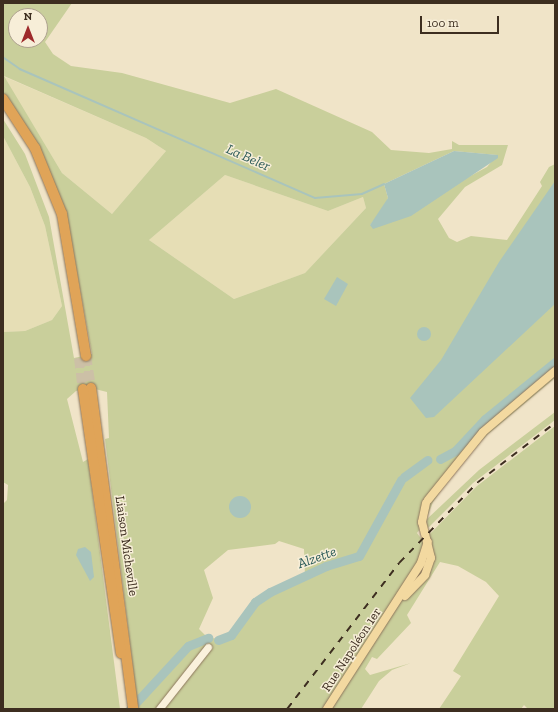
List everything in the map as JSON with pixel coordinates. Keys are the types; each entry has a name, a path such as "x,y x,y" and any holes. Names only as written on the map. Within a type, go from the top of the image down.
{"highway":[{"path":"3,99 35,148 62,214 83,357 55,216 29,151 3,111"},
{"name":"Liaison Micheville","path":"87,388 129,706"}],"main road":[{"name":"Rue Napoléon 1er","path":"327,709 397,604 425,575 431,558 422,522 427,502 483,432 555,371"}],"street":[{"path":"159,709 208,647"}],"shaded area":[{"path":"3,76 146,138 166,151 112,214 62,173"},
{"path":"3,136 30,187 45,226 62,306 52,320 25,331 3,332"},
{"path":"225,175 328,211 363,197 366,208 305,273 234,299 149,240"}],"green space":[{"path":"3,3 72,3 48,38 48,8 8,8 8,48 48,48 48,46 53,54 71,66 122,73 230,103 276,89 372,132 391,150 429,153 452,149 452,141 459,145 508,145 502,165 465,187 438,219 449,238 457,242 471,236 507,240 542,186 540,182 549,167 555,164 555,378 487,435 456,469 433,502 426,520 479,470 555,412 555,420 473,483 428,528 426,521 417,533 423,541 477,486 555,426 555,709 528,709 524,705 521,709 439,709 461,676 453,671 499,596 486,582 458,566 440,562 407,615 411,623 377,659 372,657 365,669 370,675 411,663 392,670 379,681 361,709 138,709 105,439 109,438 107,392 91,388 76,391 67,399 83,462 88,459 120,709 3,709 3,504 7,500 8,485 3,482 3,332 25,331 52,320 62,306 45,226 30,187 3,136 3,119 25,154 49,217 74,358 92,354 66,213 39,146 3,92","holes":["4,76 146,138 166,151 112,214 62,173","454,151 497,155 487,167 450,187 370,225 385,207 388,198 384,184","225,175 328,211 363,197 366,208 305,273 234,299 149,240","279,541 304,549 305,576 255,602 226,639 208,638 199,629 213,598 204,570 228,550 275,544"]}],"water":[{"path":"454,151 498,155 498,158 411,216 373,229 370,225 388,198 384,184"},
{"path":"555,181 555,304 434,417 426,418 410,398 441,360 499,262"},
{"path":"337,277 348,284 336,306 324,299"},
{"path":"421,327 427,327 431,331 431,337 427,341 421,341 417,337 417,331"},
{"path":"240,496 248,499 251,507 248,515 240,518 232,515 229,507 232,499"},
{"path":"85,547 91,552 94,577 90,581 76,555 78,549"}],"waterway":[{"name":"La Beler","path":"3,57 20,69 315,198 362,194 384,184"},
{"name":"Alzette","path":"440,459 455,451 485,419 555,362"},
{"name":"Alzette","path":"404,477 427,460"},
{"name":"Alzette","path":"218,640 231,635 255,602 270,592 326,566 359,556 401,480"},
{"name":"Alzette","path":"130,709 188,646 208,638"}],"tunnel":[{"path":"86,356 91,388"},
{"path":"79,358 83,389"}],"railway":[{"path":"287,709 399,563 478,482 555,423"}]}
